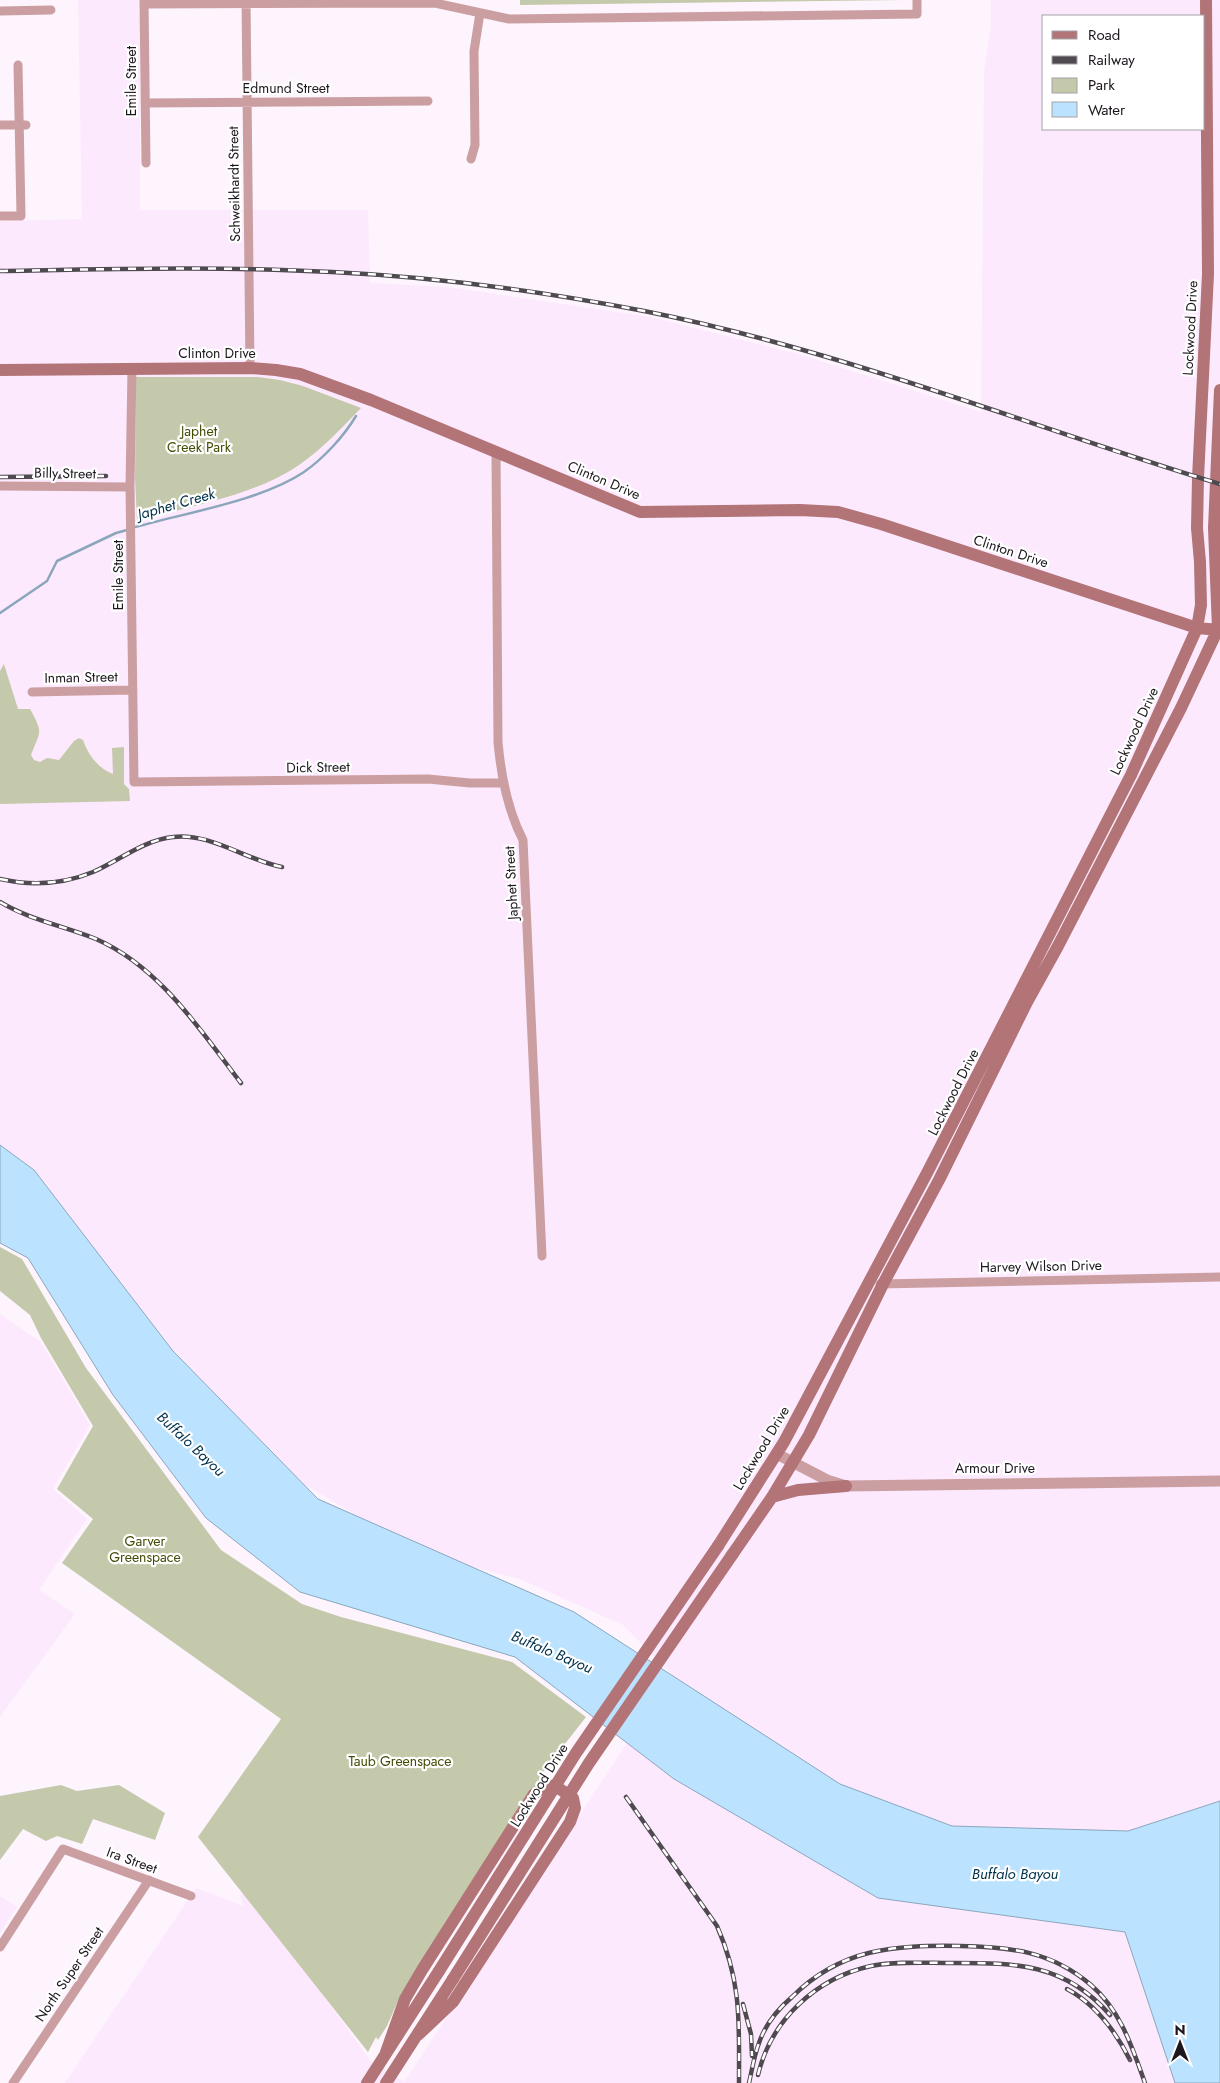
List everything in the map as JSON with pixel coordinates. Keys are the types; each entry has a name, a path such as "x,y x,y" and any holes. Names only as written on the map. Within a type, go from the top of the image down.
{"main road":[{"name":"Lockwood Drive","path":"388,2081 589,1763 772,1497 809,1434 883,1284 939,1180 977,1089 1145,745 1198,628 1201,605 1197,494 1208,274 1206,0"},
{"name":"Clinton Drive","path":"0,370 250,368 300,374 371,400 640,512 800,510 838,512 890,527 1218,636"},
{"name":"Lockwood Drive","path":"367,2083 576,1753 718,1546 777,1454 927,1173 1027,1002 1112,843 1218,636 1214,528 1220,390"},
{"path":"1145,745 1158,752"},
{"path":"1117,802 1129,808"},
{"path":"1099,838 1112,843"},
{"path":"927,1173 939,1180"},
{"path":"772,1497 798,1490 846,1486"},
{"path":"385,2055 405,1999 422,1970 534,1794 542,1787 550,1784 554,1786 572,1798 575,1808 570,1822 453,2002 418,2035"},
{"path":"376,2070 388,2081"}],"street":[{"path":"144,2 435,3 509,19 917,14 917,0"},
{"name":"Emile Street","path":"144,2 146,163"},
{"name":"Schweikhardt Street","path":"246,2 250,368"},
{"path":"0,11 51,10"},
{"path":"471,159 475,145 474,51 480,13"},
{"path":"0,216 21,216 23,124 18,64"},
{"name":"Edmund Street","path":"145,103 428,101"},
{"path":"0,125 23,124"},
{"name":"Emile Street","path":"132,368 130,491 134,782"},
{"name":"Japhet Street","path":"496,451 498,742 503,783 512,818 523,840 542,1256"},
{"name":"Billy Street","path":"0,486 130,491"},
{"name":"Inman Street","path":"32,692 132,690"},
{"name":"Dick Street","path":"134,782 428,779 470,783 503,783"},
{"name":"Harvey Wilson Drive","path":"864,1291 883,1284 1220,1277"},
{"name":"Armour Drive","path":"777,1454 827,1480 846,1486 1220,1481"},
{"name":"Ira Street","path":"0,1947 63,1850 191,1896"},
{"name":"North Super Street","path":"13,2083 148,1880"}],"shaded area":[{"path":"78,0 140,0 140,210 368,210 370,283 447,287 651,317 802,355 981,412 984,71 991,25 991,0 1220,0 1220,1801 1128,1831 952,1826 807,1774 684,1687 623,1625 520,1579 418,1553 301,1482 174,1351 34,1171 0,1145 0,221 82,219"},
{"path":"0,1314 41,1342 90,1425 53,1489 87,1519 39,1590 75,1614 0,1717"},
{"path":"627,1743 674,1779 894,1900 1125,1932 1175,2083 65,2083 196,1888 243,1906 240,1895 248,1892 370,2060 404,2082"},
{"path":"0,1896 17,1907 0,1933"}],"green space":[{"path":"520,0 903,0 520,5"},
{"name":"Japhet Creek Park","path":"136,377 258,377 280,380 303,386 361,408 316,452 282,475 221,499 137,521 135,478"},
{"path":"4,664 18,709 30,709 39,728 31,755 34,760 40,762 47,758 59,760 74,741 79,738 83,740 94,760 113,774 112,748 124,747 124,784 129,789 130,801 0,804 0,671"},
{"name":"Taub Greenspace","path":"0,1247 22,1259 86,1368 221,1550 302,1604 341,1617 512,1662 586,1717 543,1772 545,1779 533,1788 397,2003 387,2026 378,2040 376,2037 368,2052 198,1837 281,1719 62,1563 93,1519 57,1489 93,1426 41,1338 30,1315 0,1291"},
{"path":"61,1785 77,1791 119,1785 165,1813 155,1840 93,1819 82,1844 57,1836 46,1841 23,1829 0,1860 0,1796"}],"water":[{"name":"Buffalo Bayou","path":"0,1145 34,1170 173,1351 318,1499 574,1612 840,1784 952,1826 1128,1831 1220,1801 1220,2083 1175,2083 1125,1932 878,1898 674,1779 515,1657 300,1592 206,1518 113,1395 28,1258 0,1243"}],"waterway":[{"name":"Japhet Creek","path":"132,528 244,499 286,482 304,472 326,453 346,431 356,416"},
{"name":"Japhet Creek","path":"0,613 47,581 57,561 116,533 127,530"}],"railway":[{"path":"0,271 208,269 291,270 371,274 450,281 528,291 605,304 717,327 790,346 934,390 1148,462 1220,484"},
{"path":"0,477 106,476"},
{"path":"0,879 24,883 47,883 71,879 93,872 152,842 173,837 187,837 214,842 255,859 282,867"},
{"path":"0,902 35,918 96,939 119,951 140,966 177,1002 241,1083"},
{"path":"626,1797 717,1926 731,1966 735,1985 739,2022 739,2083"},
{"path":"749,2083 757,2048 768,2024 782,2007 811,1981 830,1968 849,1959 870,1953 891,1949 936,1946 996,1948 1030,1953 1061,1965 1076,1974 1101,1995 1118,2018 1145,2083"},
{"path":"758,2075 764,2055 773,2036 799,2004 832,1980 851,1972 881,1964 974,1963 1017,1965 1037,1969 1056,1975 1075,1985 1093,1998 1110,2015"},
{"path":"1067,1989 1087,2002 1104,2020 1130,2060"},
{"path":"743,2004 751,2034 752,2056"}],"park label":[{"name":"Garver Greenspace","path":"145,1549"}]}
